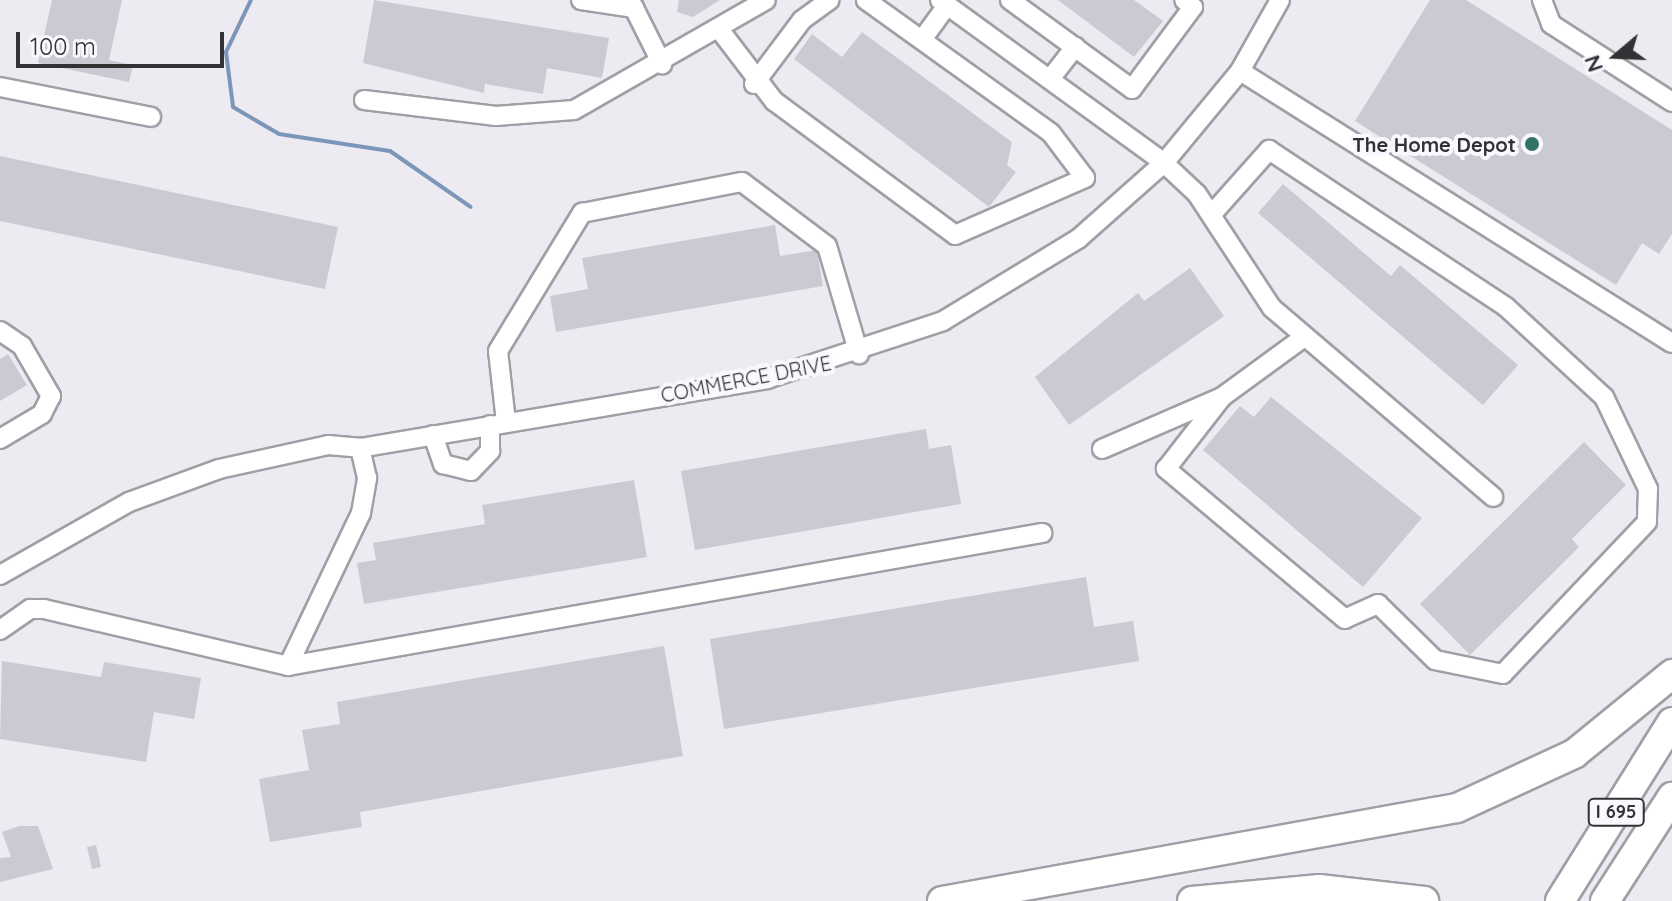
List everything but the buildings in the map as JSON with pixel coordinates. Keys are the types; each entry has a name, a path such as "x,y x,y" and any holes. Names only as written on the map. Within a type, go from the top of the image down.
{"highway":[{"path":"942,901 1457,808 1574,754 1672,674"},
{"name":"I 695","path":"1560,901 1672,722"},
{"name":"I 695","path":"1605,901 1672,797"},
{"path":"1192,901 1319,889 1424,901"}],"street":[{"path":"581,0 632,4 662,64"},
{"path":"364,100 545,116 602,99 766,0"},
{"path":"754,84 802,20 830,0"},
{"path":"719,29 754,84 955,235 1085,178 1051,133 924,37 866,0"},
{"path":"1010,0 1132,89 1193,7 1184,0"},
{"name":"COMMERCE DRIVE","path":"0,575 173,483 328,445 360,448 767,379 859,354 943,321 1022,278 1164,163 1240,71 1280,0"},
{"path":"1542,0 1551,24 1672,102"},
{"path":"924,37 944,3 1164,163 1212,214 1249,279 1303,338 1493,497"},
{"path":"1050,79 1075,47"},
{"path":"1240,71 1672,343"},
{"path":"0,87 151,117"},
{"path":"1212,214 1269,150 1506,307 1597,387 1648,489 1647,522 1503,674 1435,660 1378,604 1345,619 1166,469 1222,397"},
{"path":"433,435 443,464 471,471 490,451 498,423 496,364 504,337 582,213 742,182 827,246 859,354"},
{"path":"0,331 22,346 51,396 42,414 0,439"},
{"path":"1102,449 1222,397 1303,338"},
{"path":"288,666 361,513 367,478 360,448"},
{"path":"0,630 30,609 44,609 288,666 1042,533"}],"waterway":[{"path":"251,0 226,52 233,107 279,134 390,151 471,207"}],"place":[{"name":"The Home Depot","path":"1532,144"}]}
